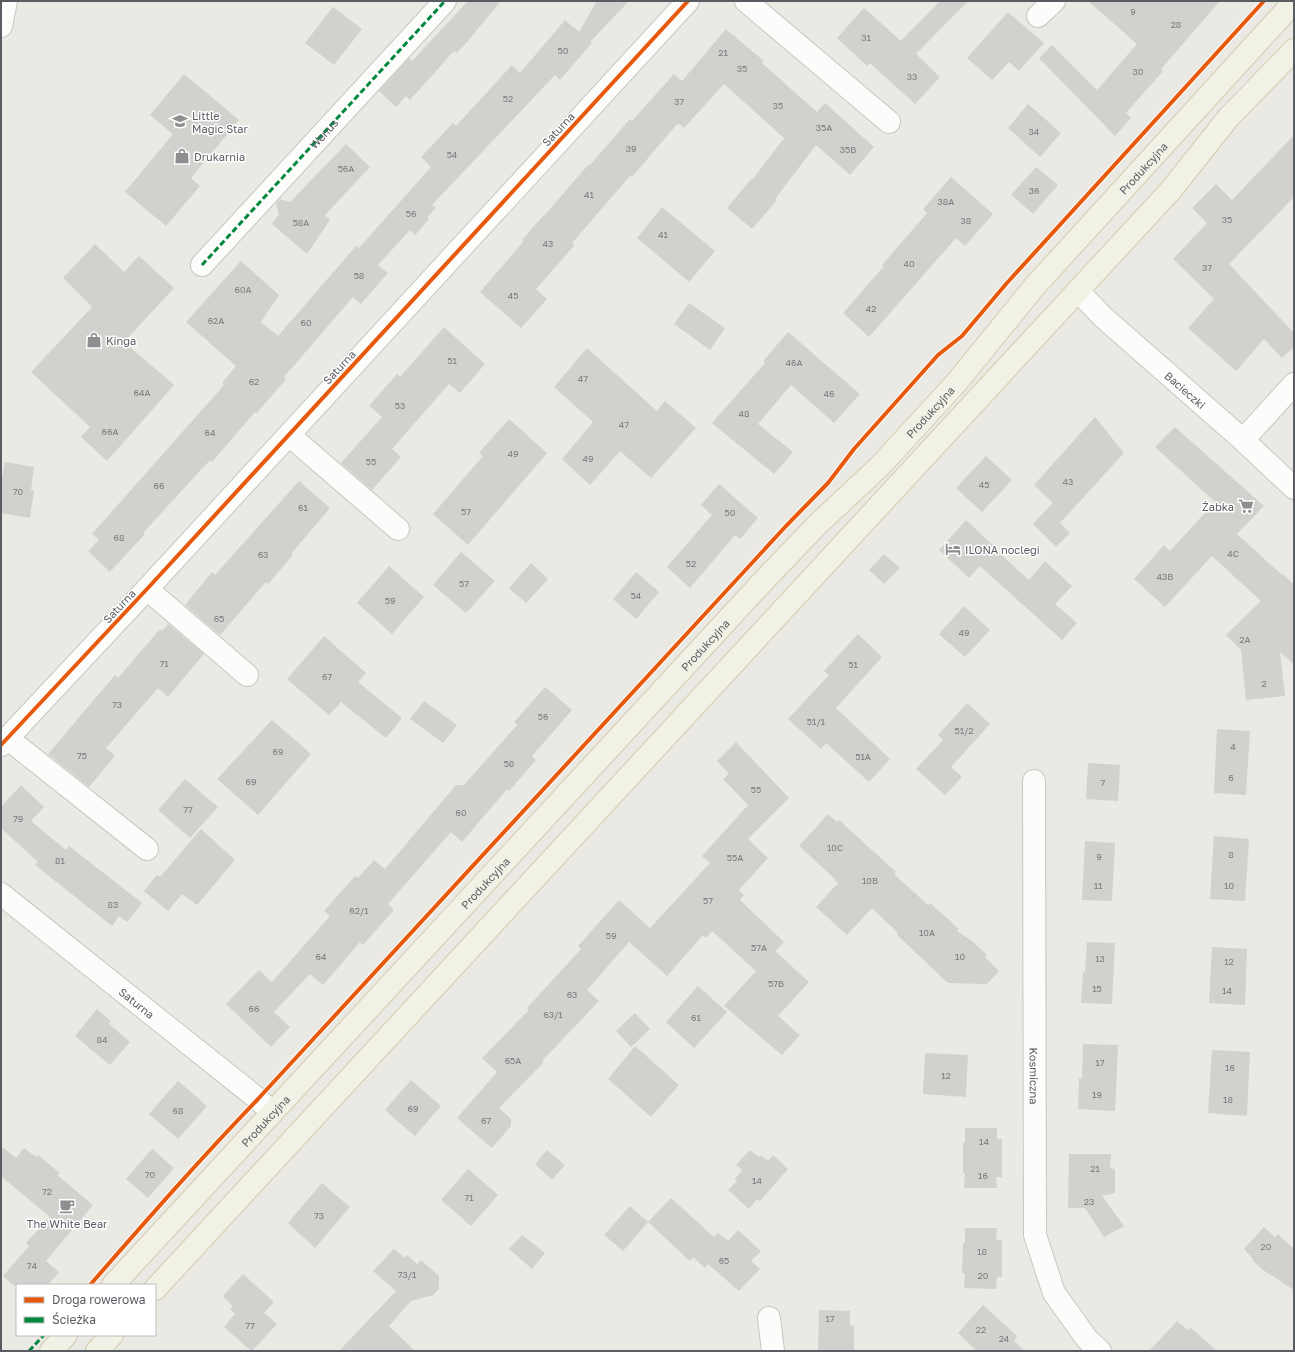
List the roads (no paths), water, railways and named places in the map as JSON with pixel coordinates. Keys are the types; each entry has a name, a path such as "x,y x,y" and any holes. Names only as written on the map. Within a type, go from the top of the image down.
{"main road":[{"name":"Produkcyjna","path":"114,1284 769,575 818,524 880,466 957,382 1052,268 1294,2"},
{"path":"156,1288 1171,190 1228,118 1294,50"},
{"path":"1052,268 1078,291"},
{"path":"51,1351 65,1336"},
{"path":"97,1351 111,1336"}],"street":[{"path":"1,26 6,1"},
{"name":"Wenus","path":"202,265 444,1"},
{"name":"Saturna","path":"4,741 147,589 688,1"},
{"path":"746,1 889,122"},
{"path":"1038,16 1054,1"},
{"name":"Bacieczki","path":"1078,291 1103,317 1244,440 1294,488"},
{"path":"1244,440 1294,384"},
{"path":"289,435 398,529"},
{"path":"147,589 247,675"},
{"path":"4,741 147,849"},
{"name":"Kosmiczna","path":"1034,781 1035,1235 1054,1293 1087,1339 1100,1351"},
{"name":"Saturna","path":"1,894 258,1099 272,1112"},
{"path":"769,1318 773,1351"}],"place":[{"name":"Little Magic Star","path":"180,121"},
{"name":"Drukarnia","path":"182,156"},
{"name":"Kinga","path":"94,340"},
{"name":"Żabka","path":"1246,506"},
{"name":"ILONA noclegi","path":"953,549"},
{"name":"The White Bear","path":"67,1206"}]}
